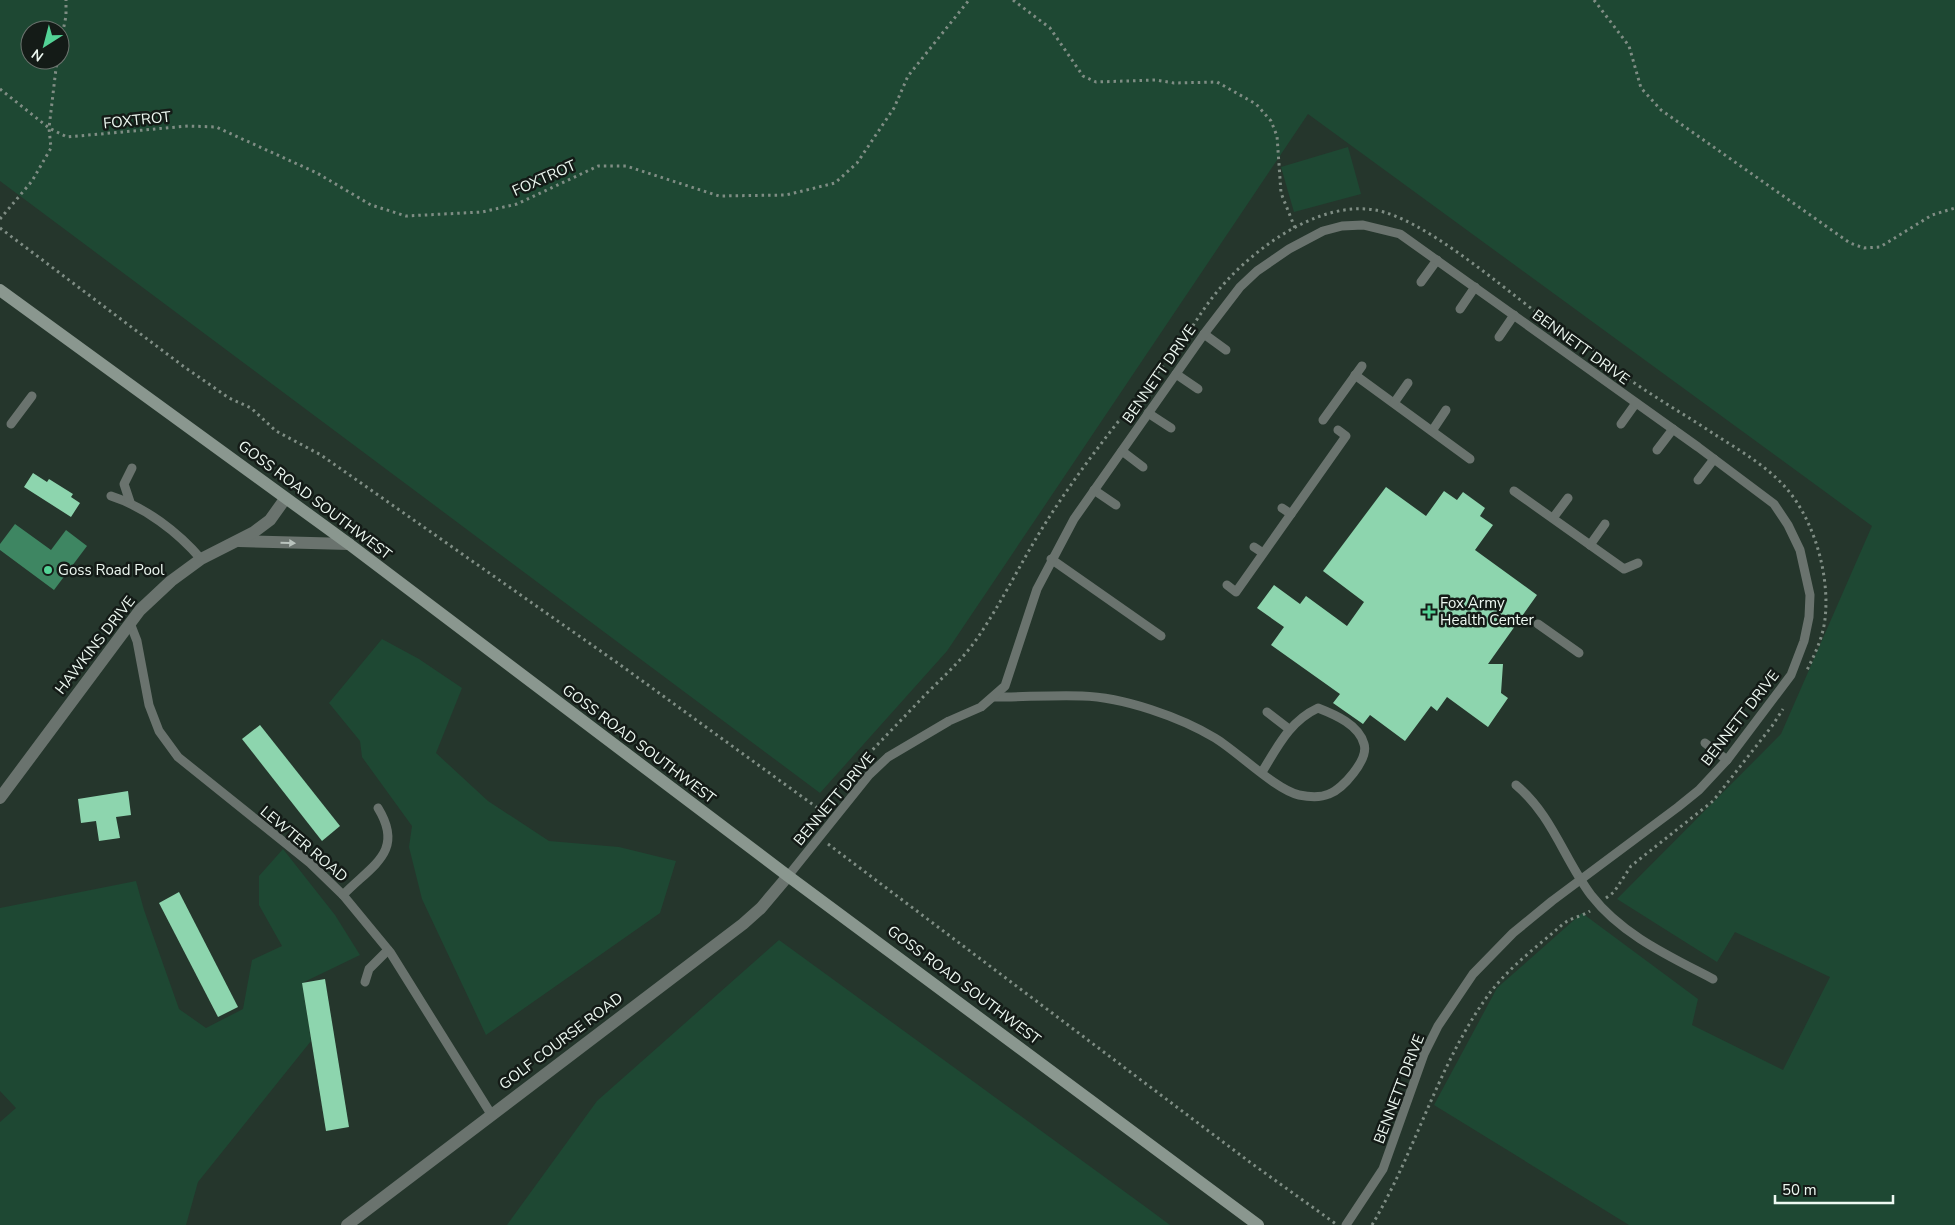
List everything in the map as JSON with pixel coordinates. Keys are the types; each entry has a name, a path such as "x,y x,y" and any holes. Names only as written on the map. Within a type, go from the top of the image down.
{"street":[{"name":"GOSS ROAD SOUTHWEST","path":"0,290 349,544 788,876 1258,1225"},
{"name":"HAWKINS DRIVE","path":"0,798 140,610 171,581 201,560 240,541 270,520 285,499"},
{"path":"240,541 349,544"},
{"name":"GOLF COURSE ROAD","path":"347,1225 743,924 761,908 788,876"}],"lane":[{"name":"BENNETT DRIVE","path":"788,876 818,836 869,775 888,757 949,721 981,707 995,697 1005,686 1012,672 1025,622 1037,589 1051,559 1074,519 1204,334 1240,287 1257,271 1289,249 1323,231 1342,226 1363,225 1400,234 1673,429 1774,504 1788,525 1800,550 1810,594 1809,617 1804,641 1791,675 1727,760 1700,790 1552,901 1490,954 1456,997 1424,1054 1383,1170 1346,1225"},
{"path":"1421,282 1436,260"},
{"path":"1460,309 1475,287"},
{"path":"1499,337 1514,315"},
{"path":"1204,334 1226,350"},
{"path":"1323,420 1362,366"},
{"path":"1176,374 1198,389"},
{"path":"1355,375 1470,459"},
{"path":"1394,403 1408,383"},
{"path":"11,424 32,396"},
{"path":"1621,424 1636,403"},
{"path":"1432,431 1446,410"},
{"path":"1148,413 1170,428"},
{"path":"1658,450 1673,429"},
{"path":"1227,585 1236,592 1346,436 1338,430"},
{"path":"1122,451 1144,466"},
{"path":"1698,480 1714,459"},
{"path":"130,502 124,484 132,468"},
{"path":"1310,470 1318,475"},
{"path":"1094,490 1116,506"},
{"path":"1514,491 1624,569 1638,563"},
{"path":"111,496 130,502 185,541 201,560"},
{"path":"1552,518 1568,498"},
{"path":"1282,508 1290,514"},
{"path":"1590,545 1605,524"},
{"path":"1254,547 1263,553"},
{"path":"1051,559 1161,636"},
{"name":"LEWTER ROAD","path":"130,623 137,641 148,705 159,731 178,756 310,863 342,895 388,950 491,1114"},
{"path":"1538,624 1579,653"},
{"path":"995,697 1084,696 1145,707 1214,738 1284,790 1299,795 1318,797 1331,794 1345,782 1365,755 1365,746 1361,735 1336,715 1318,708 1304,714 1289,729 1262,772"},
{"path":"1267,712 1289,729"},
{"path":"1705,743 1727,760"},
{"path":"1516,785 1530,796 1549,822 1581,879 1612,919 1651,947 1713,979"},
{"path":"342,895 385,853 390,843 386,821 378,808"},
{"path":"365,982 369,969 388,950"}],"path":[{"path":"65,20 66,0"},
{"name":"FOXTROT","path":"0,89 49,128 67,137 188,126 216,128 317,174 371,205 406,216 482,212 517,204 598,166 626,166 719,196 786,196 835,182 857,163 894,108 908,76 969,0"},
{"path":"1013,0 1050,28 1083,76 1096,82 1156,80 1174,83 1216,82 1256,104 1271,121 1277,136 1281,193 1295,228"},
{"path":"1594,0 1629,46 1641,88 1661,110 1850,243 1864,248 1880,247 1932,214 1955,208"},
{"path":"0,219 32,180 51,148 49,128 56,70"},
{"path":"818,836 1162,1096 1337,1225"}],"shaded area":[{"path":"0,0 1955,0 1955,1225 1629,1225 1434,1105 1497,988 1582,913 1698,999 1692,1025 1783,1070 1830,977 1735,932 1717,962 1617,899 1781,734 1872,526 1308,114 947,651 820,793 0,181"},
{"path":"1348,147 1361,194 1294,212 1281,167"},
{"name":"Goss Road Pool","path":"15,524 51,550 66,530 87,546 54,590 0,550 0,544"},
{"path":"382,639 419,659 462,688 436,753 488,801 549,841 619,847 676,861 660,913 486,1035 422,899 409,847 412,826 362,757 360,741 329,703"},
{"path":"283,849 335,915 360,955 302,983 311,1041 198,1182 186,1225 0,1225 0,1122 16,1108 0,1091 0,908 136,881 144,910 179,1009 206,1028 243,1009 252,960 282,946 259,905 259,876"},
{"path":"779,940 1170,1225 507,1225 597,1101"}],"building":[{"path":"33,473 47,482 49,479 73,494 71,497 80,503 71,517 24,487"},
{"path":"1386,487 1426,516 1444,491 1457,500 1463,492 1485,508 1480,516 1493,525 1475,550 1537,595 1488,664 1503,664 1501,693 1508,698 1488,727 1447,697 1437,711 1431,706 1405,741 1370,715 1363,724 1333,703 1340,694 1271,645 1284,627 1257,608 1274,585 1300,604 1306,596 1347,626 1364,602 1323,571"},
{"path":"260,725 340,826 322,841 242,739"},
{"path":"128,791 131,815 116,817 120,838 99,841 96,821 81,823 78,799"},
{"path":"179,892 238,1007 218,1017 159,903"},
{"path":"325,979 349,1127 326,1131 302,983"}],"place":[{"name":"Goss Road Pool","path":"48,570"},
{"name":"Fox Army Health Center","path":"1429,612"}]}
